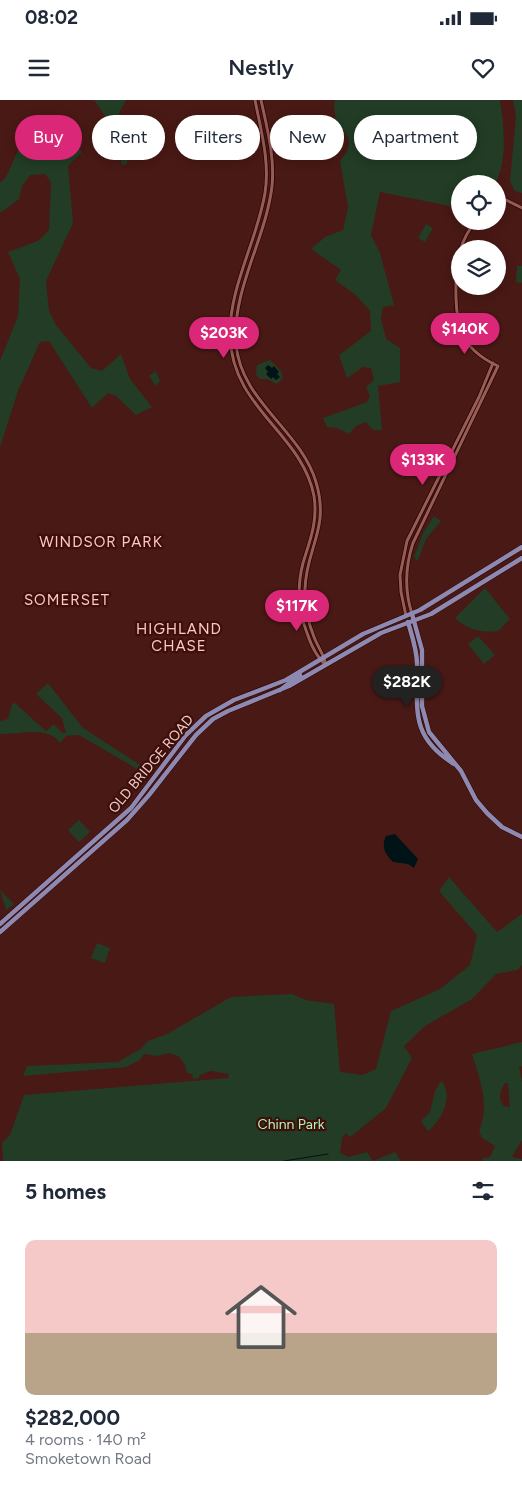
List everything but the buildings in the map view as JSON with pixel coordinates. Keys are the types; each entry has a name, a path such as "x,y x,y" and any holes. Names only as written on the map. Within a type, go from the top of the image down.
{"main road":[{"name":"OLD BRIDGE ROAD","path":"0,932 127,820 205,725 228,711 277,692 363,634 409,615 522,547"},
{"name":"OLD BRIDGE ROAD","path":"0,924 131,808 183,739 206,716 234,700 286,680 381,633 440,609 522,558"},
{"path":"409,615 422,650 421,699 425,721 433,740 457,766 476,800 487,813 502,827 522,836"}],"street":[{"path":"255,100 266,158 267,182 264,200 235,299 230,343 237,371 244,387 252,401 297,456 312,487 315,523 301,572 299,596 306,631 323,661"},
{"path":"261,100 272,158 272,188 239,306 236,345 239,362 249,386 304,456 318,490 320,529 306,575 305,601 311,630 323,661"},
{"path":"506,200 522,208"},
{"path":"409,615 406,579 413,543 498,366 492,364 469,346 459,328 456,314 460,248 469,230"},
{"path":"409,615 401,592 400,575 407,541 479,397 492,364"}],"green space":[{"path":"94,100 126,100 119,113 120,115 104,115"},
{"path":"335,100 500,100 504,132 502,164 499,175 451,175 451,206 380,192 371,235 380,253 394,305 383,307 381,319 386,339 400,348 400,382 378,386 382,430 373,430 366,422 356,426 349,434 337,428 327,427 323,418 367,402 370,396 366,387 374,380 371,368 363,367 347,378 339,355 371,331 370,311 357,296 335,280 341,270 311,249 325,237 343,230 348,207 340,161 344,160 349,141 344,131 344,115 335,115"},
{"path":"513,100 522,100 522,193 515,191 510,181 516,117"},
{"path":"15,157 15,160 74,160 68,166 73,223 46,281 49,311 56,325 91,368 102,371 121,354 130,379 152,407 136,415 116,396 108,393 92,408 49,341 40,342 18,391 0,447 0,361 18,316 20,279 8,252 38,241 49,230 51,182 45,174 30,175 22,186 19,199 0,213 0,183 6,177"},
{"path":"121,160 127,160 127,164 122,165"},
{"path":"426,224 433,228 425,242 418,238"},
{"path":"517,266 522,266 522,283 516,282"},
{"path":"270,360 281,371 283,378 277,384 267,379 260,379 256,375 257,365"},
{"path":"156,371 160,381 156,386 149,376"},
{"path":"434,516 441,521 426,539 418,560 416,560 414,557 423,533"},
{"path":"485,588 510,619 498,631 486,632 475,630 455,618"},
{"path":"478,636 495,655 484,664 468,644"},
{"path":"48,683 83,728 145,768 147,776 137,792 142,780 139,770 79,735 66,736 60,743 55,737 48,734 33,732 0,734 0,721 8,719 12,704 15,703 46,731 54,724 62,733 66,733 62,718 36,694"},
{"path":"79,820 90,832 79,842 68,830"},
{"name":"Chinn Park","path":"449,877 497,932 522,914 522,965 518,970 496,974 472,999 425,1026 404,1046 412,1058 386,1108 353,1135 349,1137 346,1133 342,1138 340,1153 349,1157 367,1152 373,1161 3,1161 2,1143 10,1135 24,1095 228,1078 229,1074 211,1071 200,1075 199,1078 193,1079 192,1074 187,1073 184,1063 178,1056 169,1053 158,1056 144,1054 140,1060 126,1067 23,1076 27,1066 118,1062 142,1048 148,1041 167,1034 231,997 292,994 306,1000 334,1004 340,1072 362,1075 376,1069 391,1011 440,989 470,965 477,935 439,891"},
{"path":"0,890 14,904 6,910"},
{"path":"97,943 110,948 105,963 91,958"},
{"path":"522,1042 522,1066 519,1067 522,1082 522,1140 512,1157 522,1159 522,1161 483,1161 483,1158 490,1157 495,1146 482,1138 479,1131 484,1112 484,1102 481,1083 472,1054","holes":["505,1083 508,1083 510,1107 504,1106 500,1097 503,1086"]},
{"path":"441,1081 447,1093 445,1108 442,1115 428,1131 421,1121 430,1112 435,1091"},
{"path":"395,1152 401,1161 373,1161"}],"shaded area":[{"path":"268,365 272,368 274,366 279,372 277,374 280,377 276,380 273,377 271,379 266,374 268,372 265,368"},
{"path":"395,834 418,859 414,868 408,864 393,862 386,853 384,844 386,836"}],"waterway":[{"path":"284,1161 328,1154"}],"district":[{"name":"WINDSOR PARK","path":"101,542"},
{"name":"SOMERSET","path":"67,600"},
{"name":"HIGHLAND CHASE","path":"179,638"}]}
